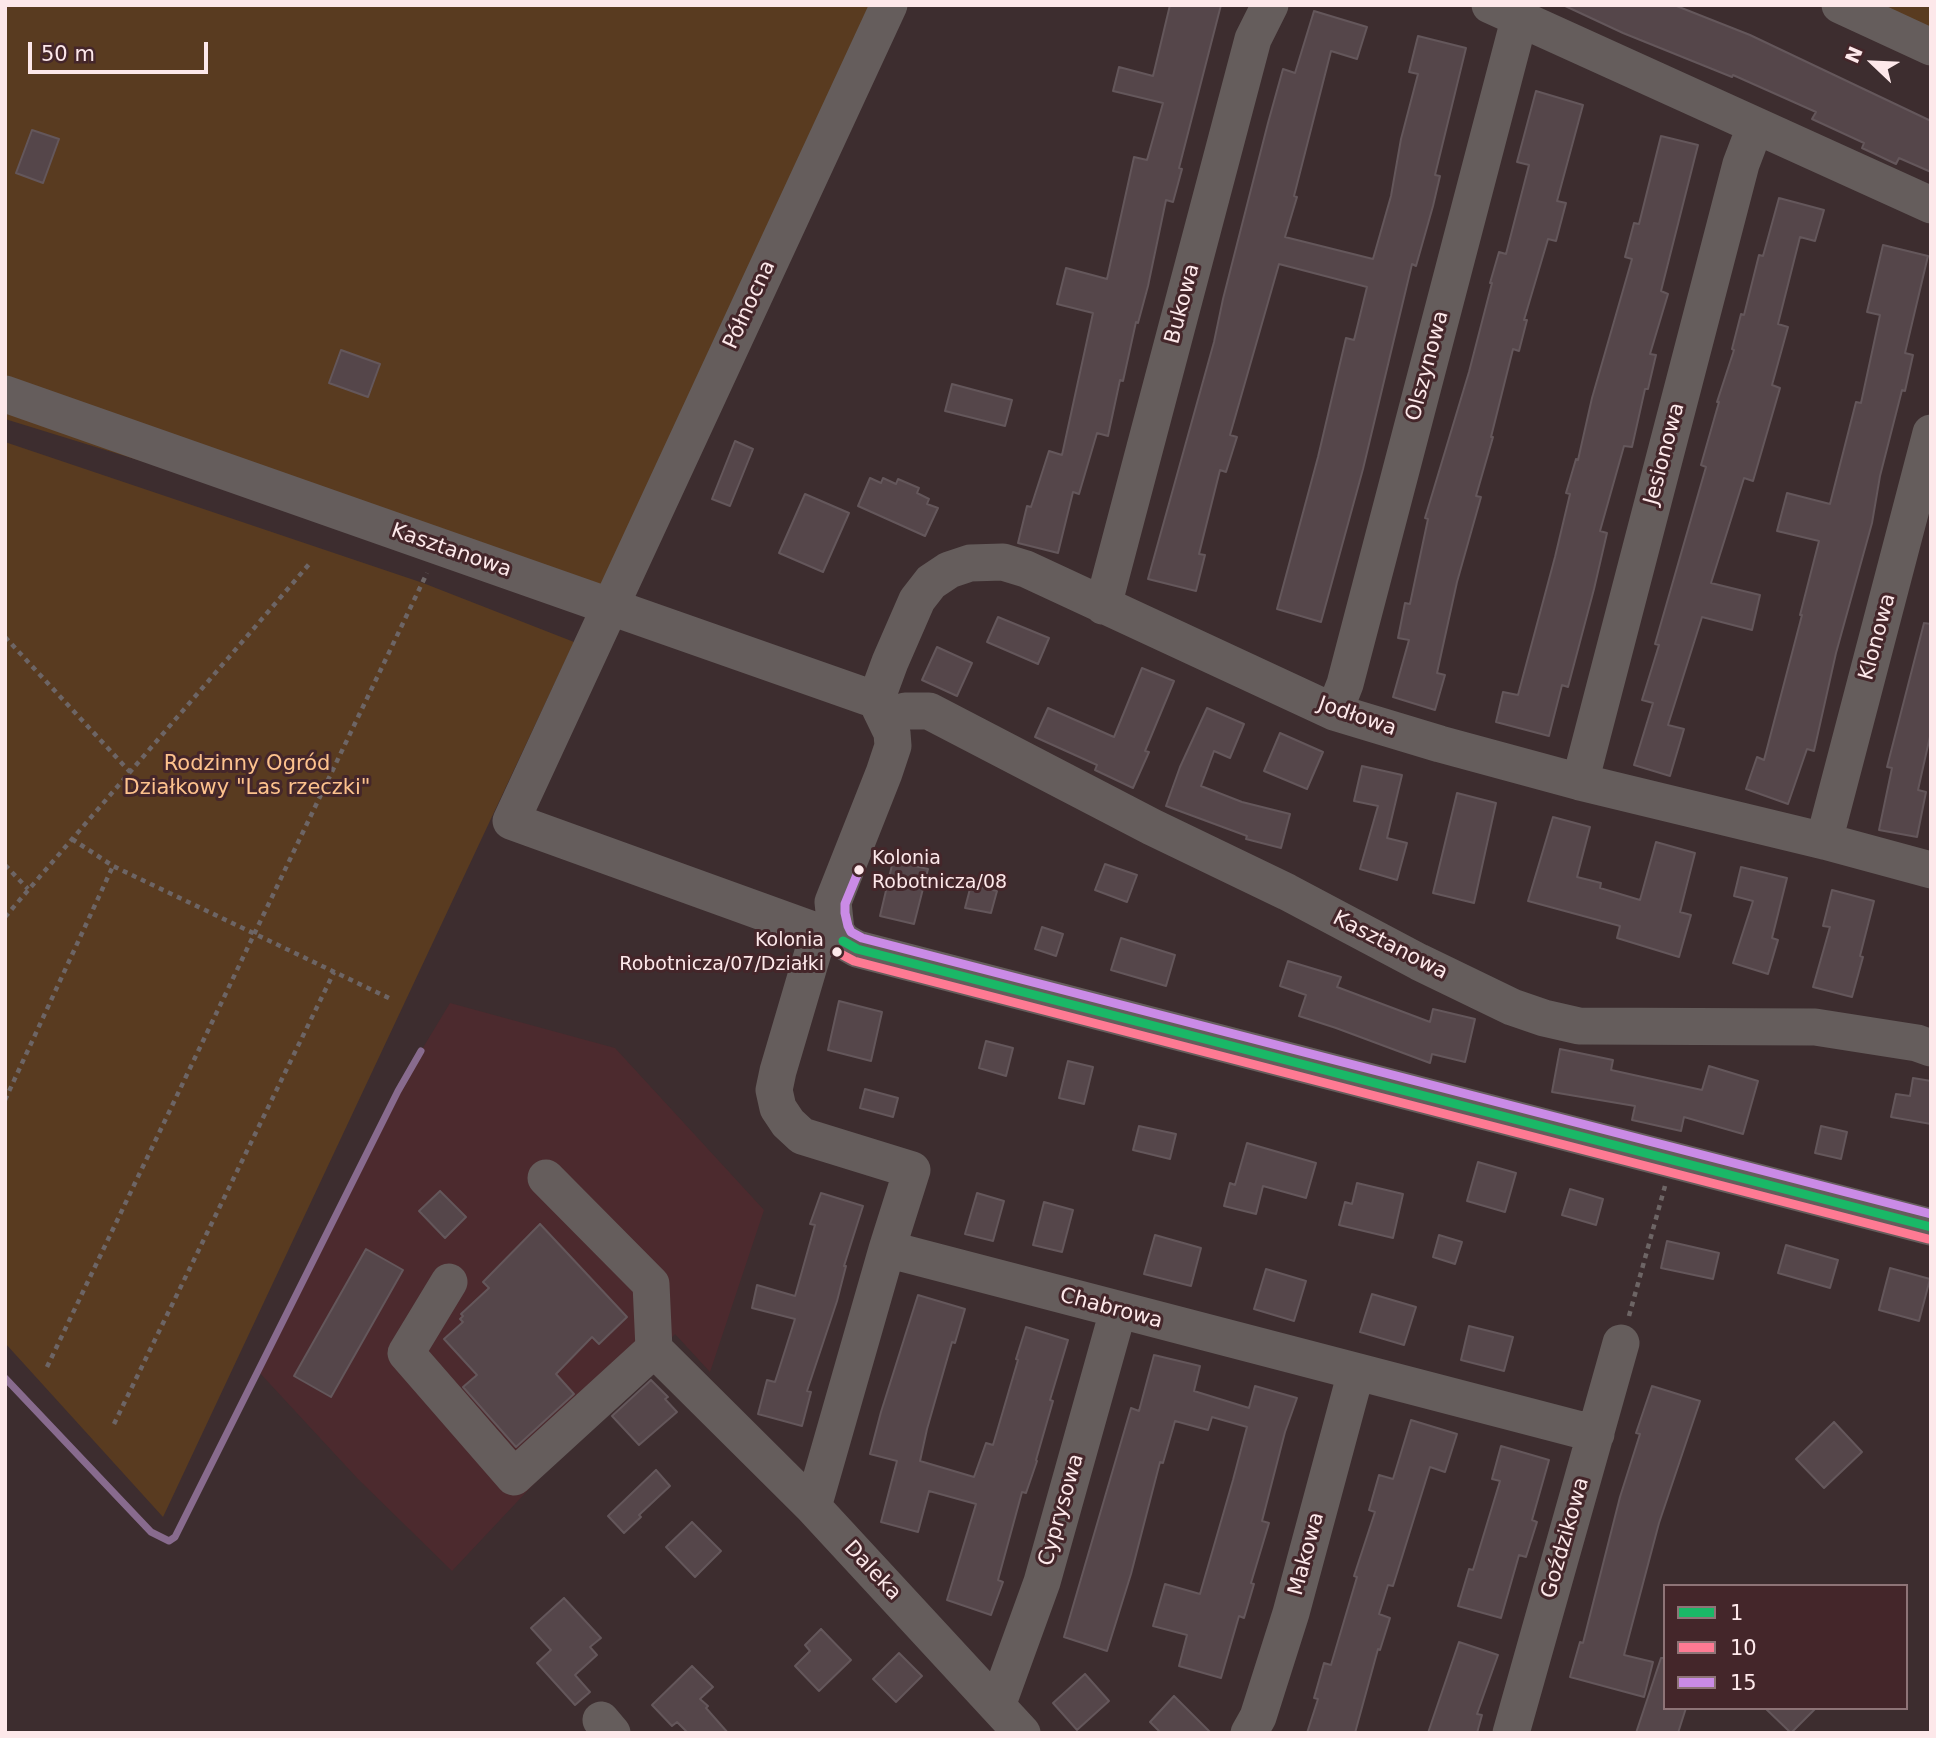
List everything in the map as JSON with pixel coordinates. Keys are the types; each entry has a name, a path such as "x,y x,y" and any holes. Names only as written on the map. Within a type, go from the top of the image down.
{"street":[{"name":"Północna","path":"831,937 511,821 889,5"},
{"name":"Bukowa","path":"1103,606 1253,39 1270,5"},
{"path":"1840,5 1931,47"},
{"path":"1505,12 1931,205"},
{"name":"Olszynowa","path":"1334,712 1345,684 1505,12"},
{"name":"Jesionowa","path":"1580,782 1741,164 1755,127"},
{"name":"Kasztanowa","path":"5,394 611,606 882,709 929,711 1152,827 1287,892 1419,962 1512,1007 1544,1018 1578,1026 1815,1027 1917,1043 1931,1048"},
{"name":"Klonowa","path":"1824,841 1931,433"},
{"name":"Jodłowa","path":"882,709 890,662 917,600 931,582 950,570 971,562 1003,562 1026,569 1334,712 1580,782 1824,841 1931,870"},
{"path":"813,1507 912,1170 802,1136 788,1123 778,1108 774,1090 781,1058 831,937 836,932 833,902 893,746 892,733 882,709"},
{"path":"831,937 857,949 1931,1227"},
{"path":"450,1282 407,1353 514,1477 654,1349 651,1284 546,1178"},
{"name":"Chabrowa","path":"887,1249 1596,1434"},
{"name":"Cyprysowa","path":"997,1706 1042,1582 1118,1311"},
{"name":"Goździkowa","path":"1511,1733 1621,1343"},
{"name":"Daleka","path":"654,1349 813,1507 1022,1733"},
{"name":"Makowa","path":"1249,1733 1258,1717 1291,1613 1356,1373"}],"path":[{"path":"47,1367 438,547"},
{"path":"5,917 311,562"},
{"path":"5,638 130,772"},
{"path":"72,839 113,866 393,1000"},
{"path":"5,865 28,889"},
{"path":"5,1100 113,866"},
{"path":"114,1424 334,972"},
{"path":"1621,1343 1666,1182"}],"shaded area":[{"path":"450,1003 615,1048 764,1210 710,1372 675,1334 452,1571 358,1479 258,1371 421,1051"}],"green space":[{"path":"5,5 889,5 611,606 5,419"},
{"path":"1860,5 1931,5 1931,39"},
{"name":"Rodzinny Ogród Działkowy \"Las rzeczki\"","path":"5,442 423,583 574,642 163,1517 5,1343"}],"building":[{"path":"1170,5 1221,5 1179,168 1182,169 1173,202 1166,200 1148,286 1138,323 1136,322 1123,381 1120,380 1108,436 1097,433 1079,494 1073,492 1058,553 1018,543 1027,506 1031,507 1049,451 1062,455 1093,313 1057,304 1066,268 1107,279 1134,157 1147,160 1163,103 1113,91 1119,67 1153,76"},
{"path":"1563,5 1674,5 1750,35 1931,121 1931,172 1899,158 1896,164 1862,148 1864,143 1812,119 1816,112 1733,75 1732,77 1623,33"},
{"path":"1314,11 1367,27 1357,59 1331,51 1285,237 1373,259 1391,196 1401,139 1418,74 1409,72 1418,36 1466,48 1435,175 1440,176 1433,206 1416,266 1412,264 1363,469 1321,622 1277,609 1318,457 1346,338 1354,340 1367,287 1279,264 1230,435 1237,437 1226,472 1220,470 1199,554 1205,555 1196,591 1148,579 1214,342 1283,69 1295,73"},
{"path":"1536,91 1583,105 1557,201 1566,203 1556,241 1548,239 1524,320 1527,320 1519,351 1513,349 1476,496 1481,497 1457,582 1437,673 1445,675 1435,710 1393,697 1409,640 1398,638 1405,603 1410,604 1428,519 1425,518 1469,372 1490,283 1499,252 1506,254 1529,165 1517,162"},
{"path":"32,130 59,139 43,183 16,173"},
{"path":"1661,136 1698,145 1661,291 1668,294 1650,354 1656,355 1648,389 1645,389 1632,447 1624,446 1600,531 1607,533 1594,589 1568,687 1562,685 1549,736 1496,722 1503,692 1518,695 1570,494 1566,493 1576,459 1578,460 1592,398 1632,259 1625,257 1634,223 1639,224"},
{"path":"1779,198 1824,210 1815,241 1800,237 1778,324 1788,327 1772,385 1780,388 1753,481 1744,478 1711,583 1760,595 1752,630 1702,617 1668,725 1684,729 1670,776 1634,765 1653,703 1642,700 1659,645 1655,644 1706,467 1701,465 1734,350 1732,349 1741,314 1744,315 1759,255 1763,256"},
{"path":"1883,245 1928,256 1905,353 1913,355 1880,476 1872,523 1836,653 1814,751 1807,749 1788,804 1746,789 1757,757 1764,760 1819,541 1777,531 1787,493 1830,504 1856,402 1861,403 1880,315 1867,312"},
{"path":"341,350 380,364 368,397 329,383"},
{"path":"952,384 1012,400 1005,426 945,411"},
{"path":"735,441 753,449 730,506 712,499"},
{"path":"870,478 881,483 883,478 896,484 898,479 919,488 917,493 929,499 927,504 938,508 925,536 858,506"},
{"path":"805,494 849,513 823,572 779,553"},
{"path":"998,617 1049,638 1038,664 987,642"},
{"path":"1924,623 1931,624 1931,732 1918,790 1926,792 1917,837 1879,830 1892,768 1887,767"},
{"path":"937,647 972,663 957,696 922,680"},
{"path":"1142,668 1174,681 1133,788 1095,770 1097,765 1035,737 1048,708 1114,737"},
{"path":"1207,708 1244,724 1230,758 1214,751 1201,786 1242,802 1290,814 1281,848 1246,839 1247,836 1166,806 1180,767"},
{"path":"1280,733 1323,752 1307,789 1264,771"},
{"path":"1362,766 1402,775 1387,838 1407,843 1397,880 1360,869 1378,806 1354,801"},
{"path":"1457,793 1496,803 1474,903 1433,893"},
{"path":"1553,817 1590,827 1577,877 1601,883 1600,888 1640,900 1656,842 1695,853 1680,912 1691,915 1679,957 1617,938 1620,926 1528,901"},
{"path":"893,861 928,869 914,924 880,916"},
{"path":"1105,864 1137,875 1127,902 1095,890"},
{"path":"1741,867 1787,878 1772,938 1778,940 1768,974 1733,963 1753,901 1734,896"},
{"path":"971,885 997,891 991,913 965,908"},
{"path":"1832,890 1874,901 1852,997 1813,987 1830,927 1823,926"},
{"path":"1042,927 1063,934 1056,956 1035,949"},
{"path":"1121,938 1175,955 1166,986 1111,970"},
{"path":"1288,961 1341,977 1337,987 1430,1022 1433,1009 1475,1019 1465,1062 1432,1054 1430,1063 1299,1016 1306,995 1280,986"},
{"path":"839,1001 882,1012 871,1061 828,1050"},
{"path":"986,1041 1013,1048 1006,1076 979,1068"},
{"path":"1560,1049 1613,1060 1611,1070 1702,1090 1709,1066 1758,1081 1743,1134 1684,1117 1681,1131 1632,1120 1635,1106 1552,1092"},
{"path":"1068,1061 1093,1067 1084,1104 1059,1098"},
{"path":"1913,1078 1931,1081 1931,1124 1891,1117 1896,1094 1910,1096"},
{"path":"865,1089 898,1098 893,1117 860,1108"},
{"path":"1139,1126 1176,1134 1170,1159 1133,1150"},
{"path":"1821,1126 1847,1132 1841,1159 1815,1153"},
{"path":"1247,1143 1316,1163 1306,1198 1263,1186 1256,1214 1224,1206 1230,1183 1235,1185"},
{"path":"1478,1162 1516,1173 1505,1212 1467,1201"},
{"path":"1357,1183 1403,1194 1393,1238 1339,1225 1345,1202 1352,1204"},
{"path":"1570,1189 1603,1199 1596,1225 1562,1215"},
{"path":"440,1191 466,1217 445,1238 419,1211"},
{"path":"821,1193 863,1206 844,1266 837,1301 807,1391 811,1392 802,1426 758,1414 767,1380 775,1382 795,1319 752,1308 757,1285 795,1296 815,1225 810,1224"},
{"path":"977,1193 1004,1201 993,1241 965,1234"},
{"path":"1044,1202 1073,1210 1062,1252 1033,1245"},
{"path":"540,1224 627,1317 599,1344 592,1337 556,1374 574,1394 516,1447 463,1387 477,1375 444,1339 463,1322 460,1319 463,1316 461,1314 489,1288 483,1282"},
{"path":"1155,1235 1201,1248 1191,1286 1144,1274"},
{"path":"1439,1235 1462,1242 1455,1264 1433,1257"},
{"path":"1667,1241 1719,1253 1713,1279 1661,1268"},
{"path":"1786,1245 1838,1260 1830,1288 1778,1273"},
{"path":"366,1249 403,1270 331,1397 294,1376"},
{"path":"1890,1268 1930,1279 1919,1321 1879,1310"},
{"path":"1266,1269 1306,1281 1294,1321 1254,1309"},
{"path":"1372,1294 1416,1307 1404,1345 1360,1332"},
{"path":"918,1295 965,1309 955,1343 952,1342 920,1461 974,1477 986,1443 993,1445 1026,1327 1068,1340 1050,1400 1053,1401 1037,1461 1026,1493 1022,1492 998,1580 1003,1582 991,1615 947,1600 976,1504 929,1491 918,1532 881,1522 897,1461 870,1454"},
{"path":"1469,1326 1513,1337 1504,1371 1461,1360"},
{"path":"1154,1355 1200,1366 1194,1391 1249,1408 1255,1386 1297,1398 1285,1432 1262,1521 1269,1523 1251,1583 1254,1584 1244,1618 1239,1616 1221,1678 1179,1666 1187,1635 1153,1626 1165,1584 1200,1594 1233,1480 1247,1427 1212,1417 1208,1430 1175,1421 1163,1463 1160,1462 1131,1574 1107,1651 1064,1637 1131,1408 1139,1411"},
{"path":"651,1380 668,1397 665,1399 677,1412 639,1445 612,1416"},
{"path":"1652,1386 1700,1401 1659,1523 1624,1655 1653,1662 1644,1697 1570,1677 1580,1642 1583,1643 1620,1497 1640,1434 1636,1433"},
{"path":"1411,1420 1457,1434 1445,1472 1430,1467 1393,1586 1388,1585 1379,1614 1390,1618 1380,1650 1378,1649 1355,1733 1307,1733 1318,1699 1314,1698 1324,1663 1331,1665 1357,1577 1354,1576 1375,1512 1369,1510 1379,1475 1393,1479"},
{"path":"1834,1422 1862,1452 1824,1488 1796,1459"},
{"path":"1501,1446 1549,1460 1532,1520 1537,1522 1526,1557 1519,1555 1501,1618 1458,1606 1469,1569 1473,1570 1500,1481 1492,1479"},
{"path":"656,1470 670,1486 624,1533 608,1516"},
{"path":"692,1522 721,1551 695,1577 666,1547"},
{"path":"564,1598 601,1638 590,1647 597,1655 575,1675 590,1692 575,1705 537,1663 551,1650 531,1628"},
{"path":"821,1629 851,1660 819,1691 795,1666 810,1651 805,1645"},
{"path":"1459,1642 1498,1655 1477,1714 1482,1715 1477,1733 1428,1733"},
{"path":"899,1653 922,1676 896,1702 873,1679"},
{"path":"1663,1658 1663,1710 1685,1710 1678,1733 1636,1733"},
{"path":"692,1666 713,1687 700,1699 728,1733 688,1733 677,1722 672,1726 652,1705"},
{"path":"1085,1674 1109,1701 1077,1730 1053,1703"},
{"path":"1174,1696 1211,1733 1161,1733 1150,1722"},
{"path":"1767,1710 1814,1710 1791,1733"}],"waterway":[{"path":"5,1378 151,1532 169,1541 175,1537 398,1091 421,1051"}],"transit line":[{"name":"15","path":"859,870 845,904 845,913 851,932 862,938 1931,1214"},
{"name":"1","path":"843,941 857,949 1931,1227"},
{"name":"10","path":"837,952 854,961 1928,1239"}],"place":[{"name":"Kolonia Robotnicza/08","path":"859,870"},
{"name":"Kolonia Robotnicza/07/Działki","path":"837,952"}]}
